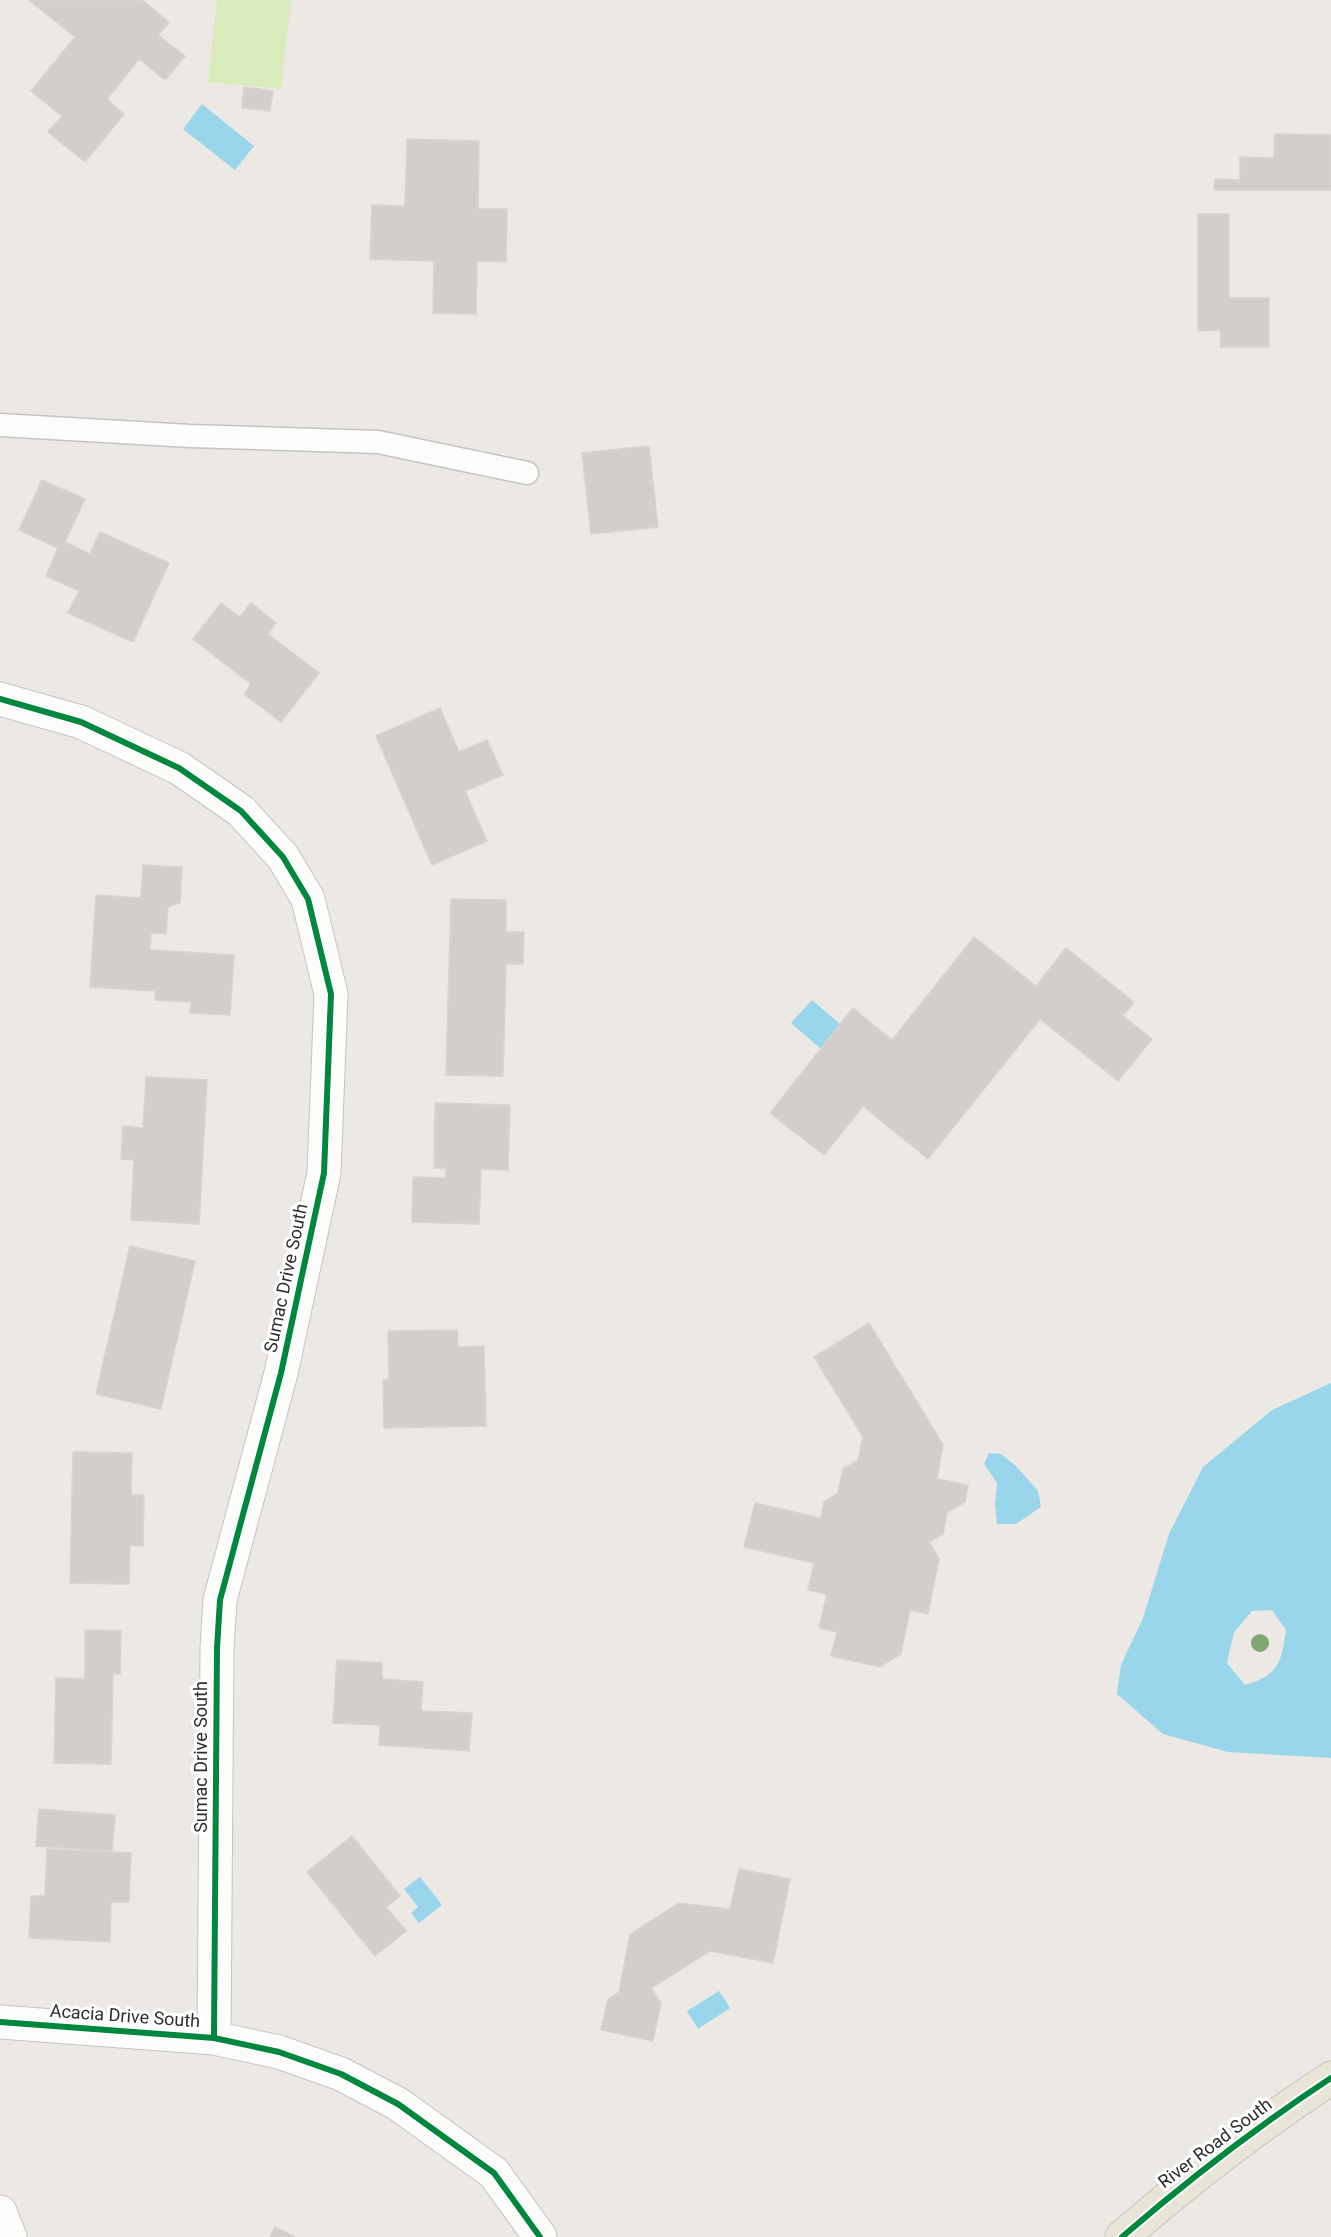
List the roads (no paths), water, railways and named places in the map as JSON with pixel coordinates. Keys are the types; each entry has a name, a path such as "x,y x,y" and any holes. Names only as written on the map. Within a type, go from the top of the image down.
{"main road":[{"name":"River Road South","path":"1122,2237 1167,2198 1284,2109 1331,2078"}],"street":[{"name":"Sumac Drive South","path":"0,699 81,722 179,768 241,812 283,857 308,899 331,994 324,1173 281,1373 220,1600 217,1648 214,2038"},
{"name":"Acacia Drive South","path":"0,2022 214,2038 279,2052 341,2074 398,2104 494,2173 540,2237"},
{"path":"0,2212 10,2237"}],"lane":[{"path":"0,425 190,436 378,442 527,473"}],"water":[{"path":"202,104 254,146 235,170 183,129"},
{"path":"812,1000 840,1024 821,1049 791,1023"},
{"path":"1331,1383 1331,1758 1228,1752 1163,1734 1117,1694 1121,1665 1143,1618 1169,1534 1203,1467 1272,1410","holes":["1272,1610 1286,1630 1280,1659 1272,1672 1245,1685 1227,1663 1234,1632 1252,1611"]},
{"path":"989,1453 1001,1454 1016,1466 1038,1491 1041,1507 1016,1524 997,1524 995,1504 997,1483 984,1464"},
{"path":"420,1877 442,1905 419,1923 411,1913 418,1907 404,1889"},
{"path":"719,1991 730,2008 698,2029 687,2011"}]}
